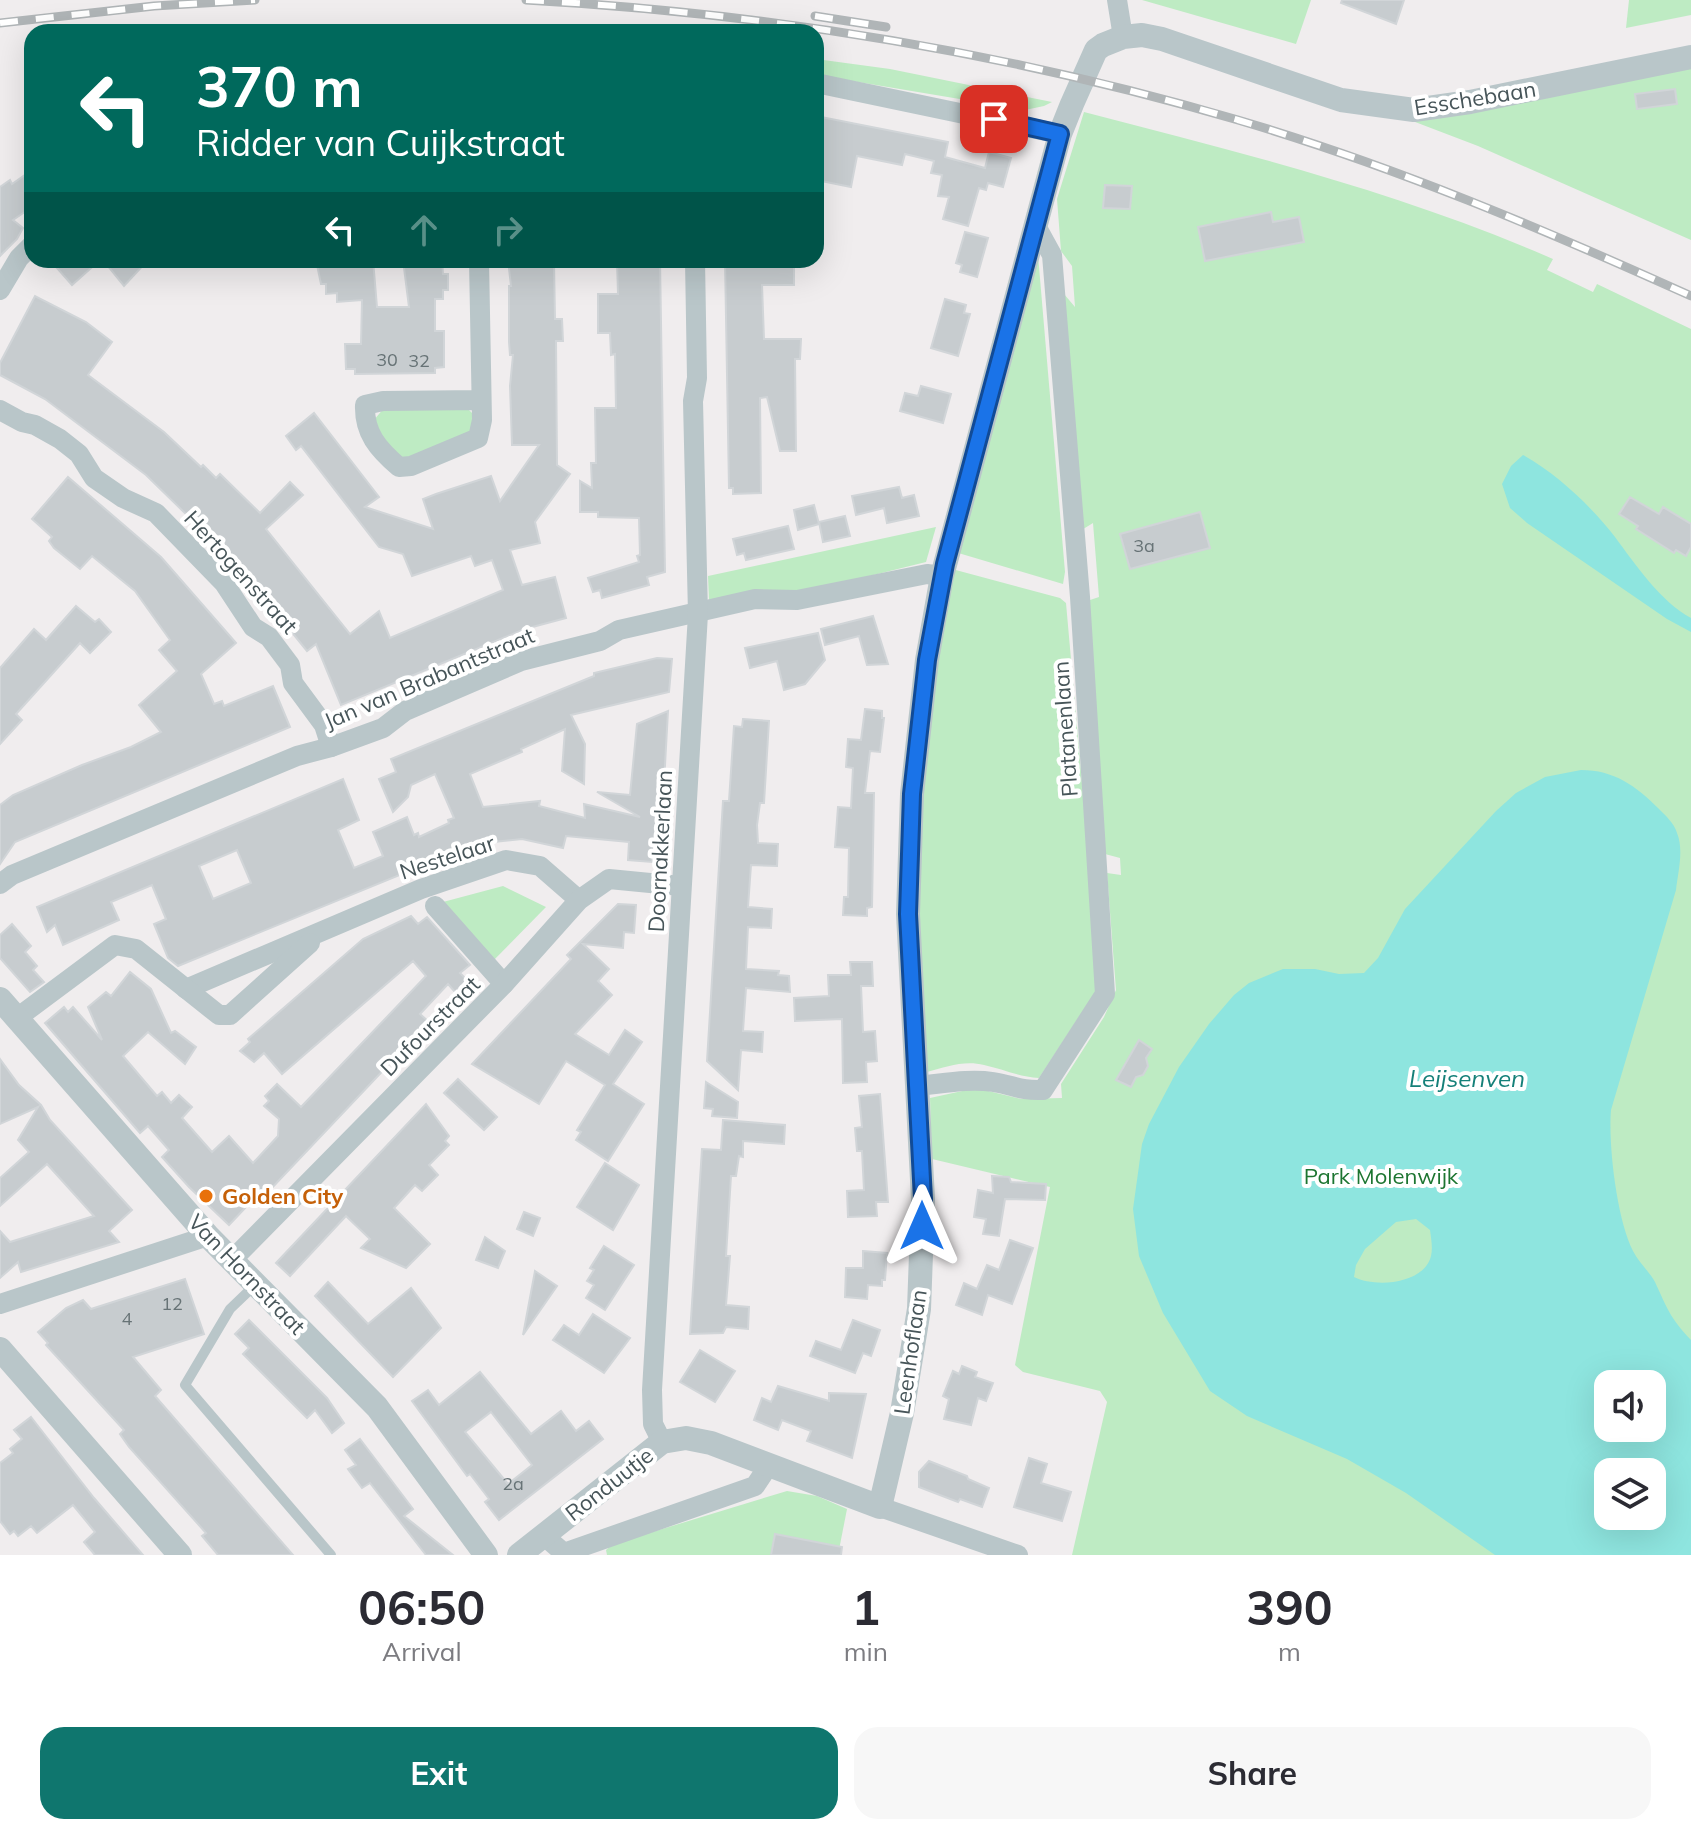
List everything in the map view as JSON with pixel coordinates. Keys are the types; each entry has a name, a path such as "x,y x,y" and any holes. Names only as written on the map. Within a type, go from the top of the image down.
{"street":[{"path":"1117,0 1123,37"},
{"name":"Esschebaan","path":"1123,37 1142,35 1162,39 1341,100 1414,110 1470,102 1691,57"},
{"name":"Leenhoflaan","path":"880,1507 902,1413 919,1309 923,1199 908,914 912,794 927,660 942,576 1060,134 1096,50 1123,37"},
{"path":"824,85 1060,134"},
{"name":"Platanenlaan","path":"916,1086 976,1081 996,1082 1022,1091 1043,1090 1105,994 1080,597 1052,255 1035,224"},
{"path":"0,290 24,253"},
{"path":"479,268 482,429 478,438 411,466 399,467 390,460 364,424 365,405 383,401 481,400"},
{"name":"Doornakkerlaan","path":"662,1442 653,1424 652,1390 698,614 693,401 697,378 695,268"},
{"name":"Hertogenstraat","path":"0,410 60,439 79,454 94,478 123,498 156,513 224,583 253,627 269,637 290,665 293,683 324,725 331,747"},
{"name":"Jan van Brabantstraat","path":"0,884 12,875 297,756 383,728 405,711 521,661 600,641 619,630 755,599 797,600 927,574 942,576"},
{"name":"Nestelaar","path":"186,989 421,889 506,860 540,866 579,900"},
{"name":"Dufourstraat","path":"233,1259 504,984 579,900 609,879 681,886"},
{"name":"Nestelaar","path":"435,906 504,984"},
{"name":"Nestelaar","path":"17,1018 115,945 136,949 219,1015 230,1015 323,931"},
{"name":"Van Hornstraat","path":"0,999 208,1236 377,1407 486,1555"},
{"path":"0,1304 208,1236"},
{"path":"0,1349 180,1555"},
{"name":"Ronduutje","path":"519,1555 662,1442 686,1438 699,1440 880,1507"},
{"name":"Ronduutje","path":"543,1535 564,1553 755,1486 769,1465"},
{"path":"880,1507 986,1550 1018,1555"}],"lane":[{"path":"257,1284 230,1309 185,1385 331,1555"}],"green space":[{"path":"1142,0 1311,0 1296,44"},
{"path":"1629,0 1691,0 1691,15 1626,28"},
{"path":"824,60 890,69 1052,102 1025,110 824,76"},
{"path":"1691,65 1691,240 1478,146 1402,117"},
{"name":"Park Molenwijk","path":"1084,112 1322,176 1438,214 1553,259 1547,270 1593,292 1597,284 1691,329 1691,1555 1072,1555 1107,1402 1100,1391 1023,1372 1015,1365 1050,1187 932,1159 930,1098 976,1088 1021,1099 1062,1098 1061,1084 1104,1017 1116,990 1107,873 1121,875 1120,858 1105,854 1087,601 1099,597 1093,523 1080,531 1064,294 1075,307 1072,266 1061,251 1057,199"},
{"path":"1038,255 1065,572 1063,584 955,552"},
{"path":"384,408 468,409 475,416 473,432 413,458 398,457 374,427 374,420"},
{"path":"936,527 926,562 761,603 709,600 708,576"},
{"path":"952,569 1060,598 1066,603 1088,851 1096,991 1039,1078 969,1063 927,1072 920,935 920,832 930,712"},
{"path":"503,886 546,907 489,965 443,902"},
{"path":"787,1491 817,1496 847,1509 838,1555 607,1555 606,1550 613,1544"}],"water":[{"path":"1523,455 1561,481 1595,514 1659,592 1691,618 1691,632 1667,619 1527,523 1510,508 1502,484 1511,466"},
{"name":"Leijsenven","path":"1581,770 1604,773 1633,786 1658,808 1674,826 1679,840 1676,890 1611,1110 1610,1125 1615,1182 1627,1237 1674,1319 1691,1340 1691,1555 1495,1555 1406,1493 1347,1459 1247,1416 1210,1391 1163,1313 1139,1256 1133,1209 1142,1144 1179,1067 1209,1024 1249,983 1283,969 1364,973 1378,958 1405,909 1516,793 1545,777","holes":["1416,1219 1430,1230 1431,1256 1419,1273 1386,1283 1354,1277 1356,1265 1365,1249 1396,1222"]}],"building":[{"path":"1342,0 1404,0 1396,24 1341,3"},
{"path":"1675,89 1677,104 1637,109 1635,94"},
{"path":"824,118 948,142 945,157 985,168 989,152 1011,158 1003,187 988,183 986,190 979,188 968,226 943,219 949,197 938,196 942,175 931,173 934,161 905,154 902,165 857,156 851,187 824,182"},
{"path":"24,176 24,212 13,220 23,228 0,256 0,187 10,180 12,184"},
{"path":"1105,185 1132,186 1130,209 1103,208"},
{"path":"1271,212 1273,222 1299,217 1304,242 1205,261 1198,227"},
{"path":"965,232 988,238 977,277 960,272 962,265 956,263"},
{"path":"57,268 91,268 72,285"},
{"path":"109,268 141,268 124,286"},
{"path":"318,268 374,268 377,307 409,307 404,268 443,268 443,274 448,274 448,290 443,290 443,299 435,299 435,331 444,331 444,367 435,368 435,373 355,374 355,369 346,369 345,344 361,344 362,300 337,302 337,293 326,294 326,284 321,284"},
{"path":"509,268 554,268 555,319 562,319 563,341 556,341 557,465 570,474 535,522 540,543 510,550 522,585 555,577 566,618 525,629 341,705 316,644 307,651 236,563 146,475 45,399 0,375 0,363 35,296 86,322 112,342 88,375 164,432 201,467 203,465 216,478 220,474 260,513 290,482 303,495 266,529 350,634 379,611 390,638 503,590 492,560 475,566 471,556 412,576 403,554 379,547 301,446 296,450 286,436 314,413 379,497 365,507 433,529 423,499 491,476 500,501 539,445 512,445"},
{"path":"617,268 660,268 665,572 647,577 649,585 602,598 600,590 593,592 588,578 639,562 637,556 640,555 639,518 598,517 598,512 580,512 580,481 592,488 591,463 596,463 595,408 616,408 615,354 611,355 610,333 598,333 598,294 618,294"},
{"path":"725,268 794,268 794,285 762,285 764,339 801,339 800,359 795,359 796,451 780,451 767,397 760,398 761,493 733,494 733,488 729,488"},
{"path":"945,299 966,305 964,313 970,314 958,356 931,348"},
{"path":"921,386 951,394 943,423 900,411 905,393 918,396"},
{"path":"68,477 161,557 236,643 201,674 214,704 222,701 224,706 273,686 290,727 15,842 0,864 0,805 13,795 161,732 139,705 177,671 159,650 170,640 135,591 92,556 80,569 54,548 49,541 52,537 32,519"},
{"path":"899,487 902,498 914,495 919,516 887,523 884,508 856,515 852,496"},
{"path":"1630,497 1659,514 1663,507 1691,524 1691,547 1686,556 1676,550 1674,553 1636,529 1638,526 1619,514"},
{"path":"814,505 819,524 798,530 794,510"},
{"path":"1200,512 1210,548 1130,569 1120,534"},
{"path":"845,516 850,536 823,542 819,522"},
{"path":"788,526 794,549 746,560 744,553 737,555 733,539"},
{"path":"76,606 95,622 99,619 111,632 90,653 80,643 16,714 22,720 0,744 0,668 34,629 46,640"},
{"path":"873,616 888,664 867,665 859,636 825,645 821,629"},
{"path":"818,633 825,660 805,684 784,690 777,661 750,668 745,648"},
{"path":"657,658 672,659 669,692 571,715 585,744 584,784 562,771 565,729 470,774 483,807 540,801 539,806 585,818 584,804 640,817 597,792 630,795 637,724 668,711 660,855 652,854 652,862 628,860 629,842 566,836 563,848 522,839 475,844 178,966 168,958 154,924 166,919 152,885 111,902 119,920 63,945 55,925 47,932 37,907 343,779 359,820 338,830 354,868 383,856 373,832 407,817 414,835 418,833 419,837 454,818 435,774 411,785 408,797 393,812 379,779 396,772 391,759 594,676 594,673","holes":["237,850 251,883 213,899 199,866"]},
{"path":"865,709 882,711 884,718 880,752 870,751 865,793 874,793 872,907 867,908 867,916 843,915 844,897 848,897 849,848 835,847 838,807 851,808 853,768 846,767 848,739 861,740"},
{"path":"743,719 769,721 764,803 760,803 757,825 758,843 778,844 777,866 751,865 748,907 772,909 771,928 748,927 746,969 779,971 778,975 789,976 790,992 746,988 743,1031 763,1032 762,1052 741,1050 738,1090 707,1061 723,801 729,801 734,726 742,727"},
{"path":"618,904 636,905 634,933 624,932 623,948 583,944 609,969 598,981 612,995 575,1034 609,1055 625,1030 642,1042 613,1084 644,1104 608,1161 576,1140 581,1132 577,1130 605,1085 566,1061 539,1104 472,1064 571,959 567,955"},
{"path":"411,916 418,924 427,917 470,965 460,973 467,980 455,992 448,984 420,1014 429,1022 268,1192 264,1188 229,1225 162,1157 169,1150 148,1126 140,1133 45,1023 64,1007 68,1012 73,1007 102,1040 88,1007 106,992 111,996 130,972 151,989 171,1033 175,1031 196,1047 185,1064 148,1032 123,1056 157,1096 162,1092 171,1103 179,1095 192,1107 182,1118 212,1152 229,1136 253,1163 278,1136 279,1119 264,1106 269,1101 265,1096 277,1084 301,1107 426,976 413,961 282,1074 264,1053 254,1062 240,1051 250,1042 248,1039 363,939"},
{"path":"12,924 31,946 25,952 37,966 33,970 44,982 30,992 0,958 0,935"},
{"path":"850,962 872,962 873,986 861,986 863,1032 875,1031 877,1061 866,1062 867,1082 843,1083 842,1019 795,1021 794,998 829,996 828,975 851,975"},
{"path":"1139,1040 1152,1049 1146,1058 1148,1066 1143,1075 1136,1077 1131,1087 1116,1080"},
{"path":"0,1059 19,1085 41,1105 50,1120 132,1210 109,1231 119,1242 21,1272 18,1262 0,1278 0,1231 10,1242 94,1216 47,1164 0,1206 0,1178 29,1152 18,1140 38,1107 0,1124"},
{"path":"458,1079 497,1117 484,1130 444,1093"},
{"path":"706,1082 738,1102 737,1118 712,1116 713,1109 704,1108"},
{"path":"880,1094 888,1202 876,1202 877,1216 848,1217 847,1191 864,1190 862,1151 857,1151 855,1128 862,1127 859,1096"},
{"path":"426,1104 449,1136 445,1141 449,1145 429,1165 438,1175 422,1191 415,1185 394,1208 430,1244 406,1268 361,1248 370,1239 346,1216 290,1276 276,1263"},
{"path":"723,1120 785,1125 784,1144 743,1141 743,1157 739,1156 736,1176 731,1176 726,1305 749,1307 748,1329 726,1327 723,1333 690,1334 702,1149 721,1150"},
{"path":"605,1163 639,1185 613,1230 577,1207"},
{"path":"992,1176 1009,1177 1011,1182 1046,1184 1045,1200 1005,1199 999,1236 983,1234 986,1219 974,1217 978,1190 993,1193"},
{"path":"524,1212 540,1218 533,1236 517,1229"},
{"path":"485,1237 505,1251 498,1268 476,1260"},
{"path":"1010,1240 1033,1248 1012,1304 988,1295 982,1315 956,1305 964,1283 977,1289 987,1265 999,1270"},
{"path":"604,1246 634,1265 605,1310 586,1298 594,1285 587,1281 594,1270 590,1268"},
{"path":"863,1251 887,1253 885,1280 882,1280 882,1286 868,1285 867,1299 845,1297 846,1268 863,1268"},
{"path":"535,1271 557,1286 523,1335"},
{"path":"185,1279 204,1334 133,1357 161,1390 155,1396 293,1555 218,1555 202,1536 206,1533 129,1447 120,1434 124,1430 46,1345 48,1343 38,1332 66,1308 83,1300 91,1309"},
{"path":"328,1282 368,1324 411,1288 441,1328 393,1377 315,1296"},
{"path":"593,1314 630,1338 604,1373 553,1340 564,1325 579,1335"},
{"path":"249,1320 327,1398 344,1423 332,1433 315,1410 307,1418 243,1354 249,1348 235,1334"},
{"path":"853,1320 880,1330 871,1356 863,1353 855,1373 810,1356 816,1341 841,1350"},
{"path":"700,1350 735,1371 715,1402 680,1382"},
{"path":"962,1366 977,1372 975,1377 993,1383 986,1401 978,1398 971,1425 944,1419 949,1399 943,1396 953,1371 959,1374"},
{"path":"480,1372 531,1434 561,1411 576,1431 589,1421 603,1439 499,1520 485,1502 489,1499 470,1474 467,1476 412,1401 428,1390 439,1405","holes":["491,1412 532,1465 508,1484 465,1432"]},
{"path":"778,1386 829,1401 829,1393 866,1394 852,1458 807,1441 811,1431 782,1420 778,1430 754,1420 762,1398 771,1402"},
{"path":"31,1417 143,1555 95,1555 84,1542 95,1532 73,1505 37,1533 31,1526 18,1536 14,1531 10,1534 0,1521 0,1463 13,1453 10,1449 22,1439 14,1430"},
{"path":"360,1439 413,1509 404,1516 453,1555 426,1555 370,1483 362,1488 348,1469 356,1465 345,1450"},
{"path":"1029,1458 1047,1464 1041,1483 1071,1492 1062,1521 1014,1507"},
{"path":"929,1461 989,1488 982,1507 960,1499 958,1502 919,1487 919,1472"},
{"path":"775,1534 842,1547 841,1555 771,1555"}],"railway":[{"path":"0,23 154,6 255,0"},
{"path":"526,0 616,6 780,24"},
{"path":"815,16 886,27"},
{"path":"824,30 1063,74 1238,120 1411,178 1524,223 1691,296"}],"place":[{"name":"Golden City","path":"206,1196"}],"route":[{"path":"922,1226 908,914 912,794 927,660 945,564 1060,134 994,119"}]}
